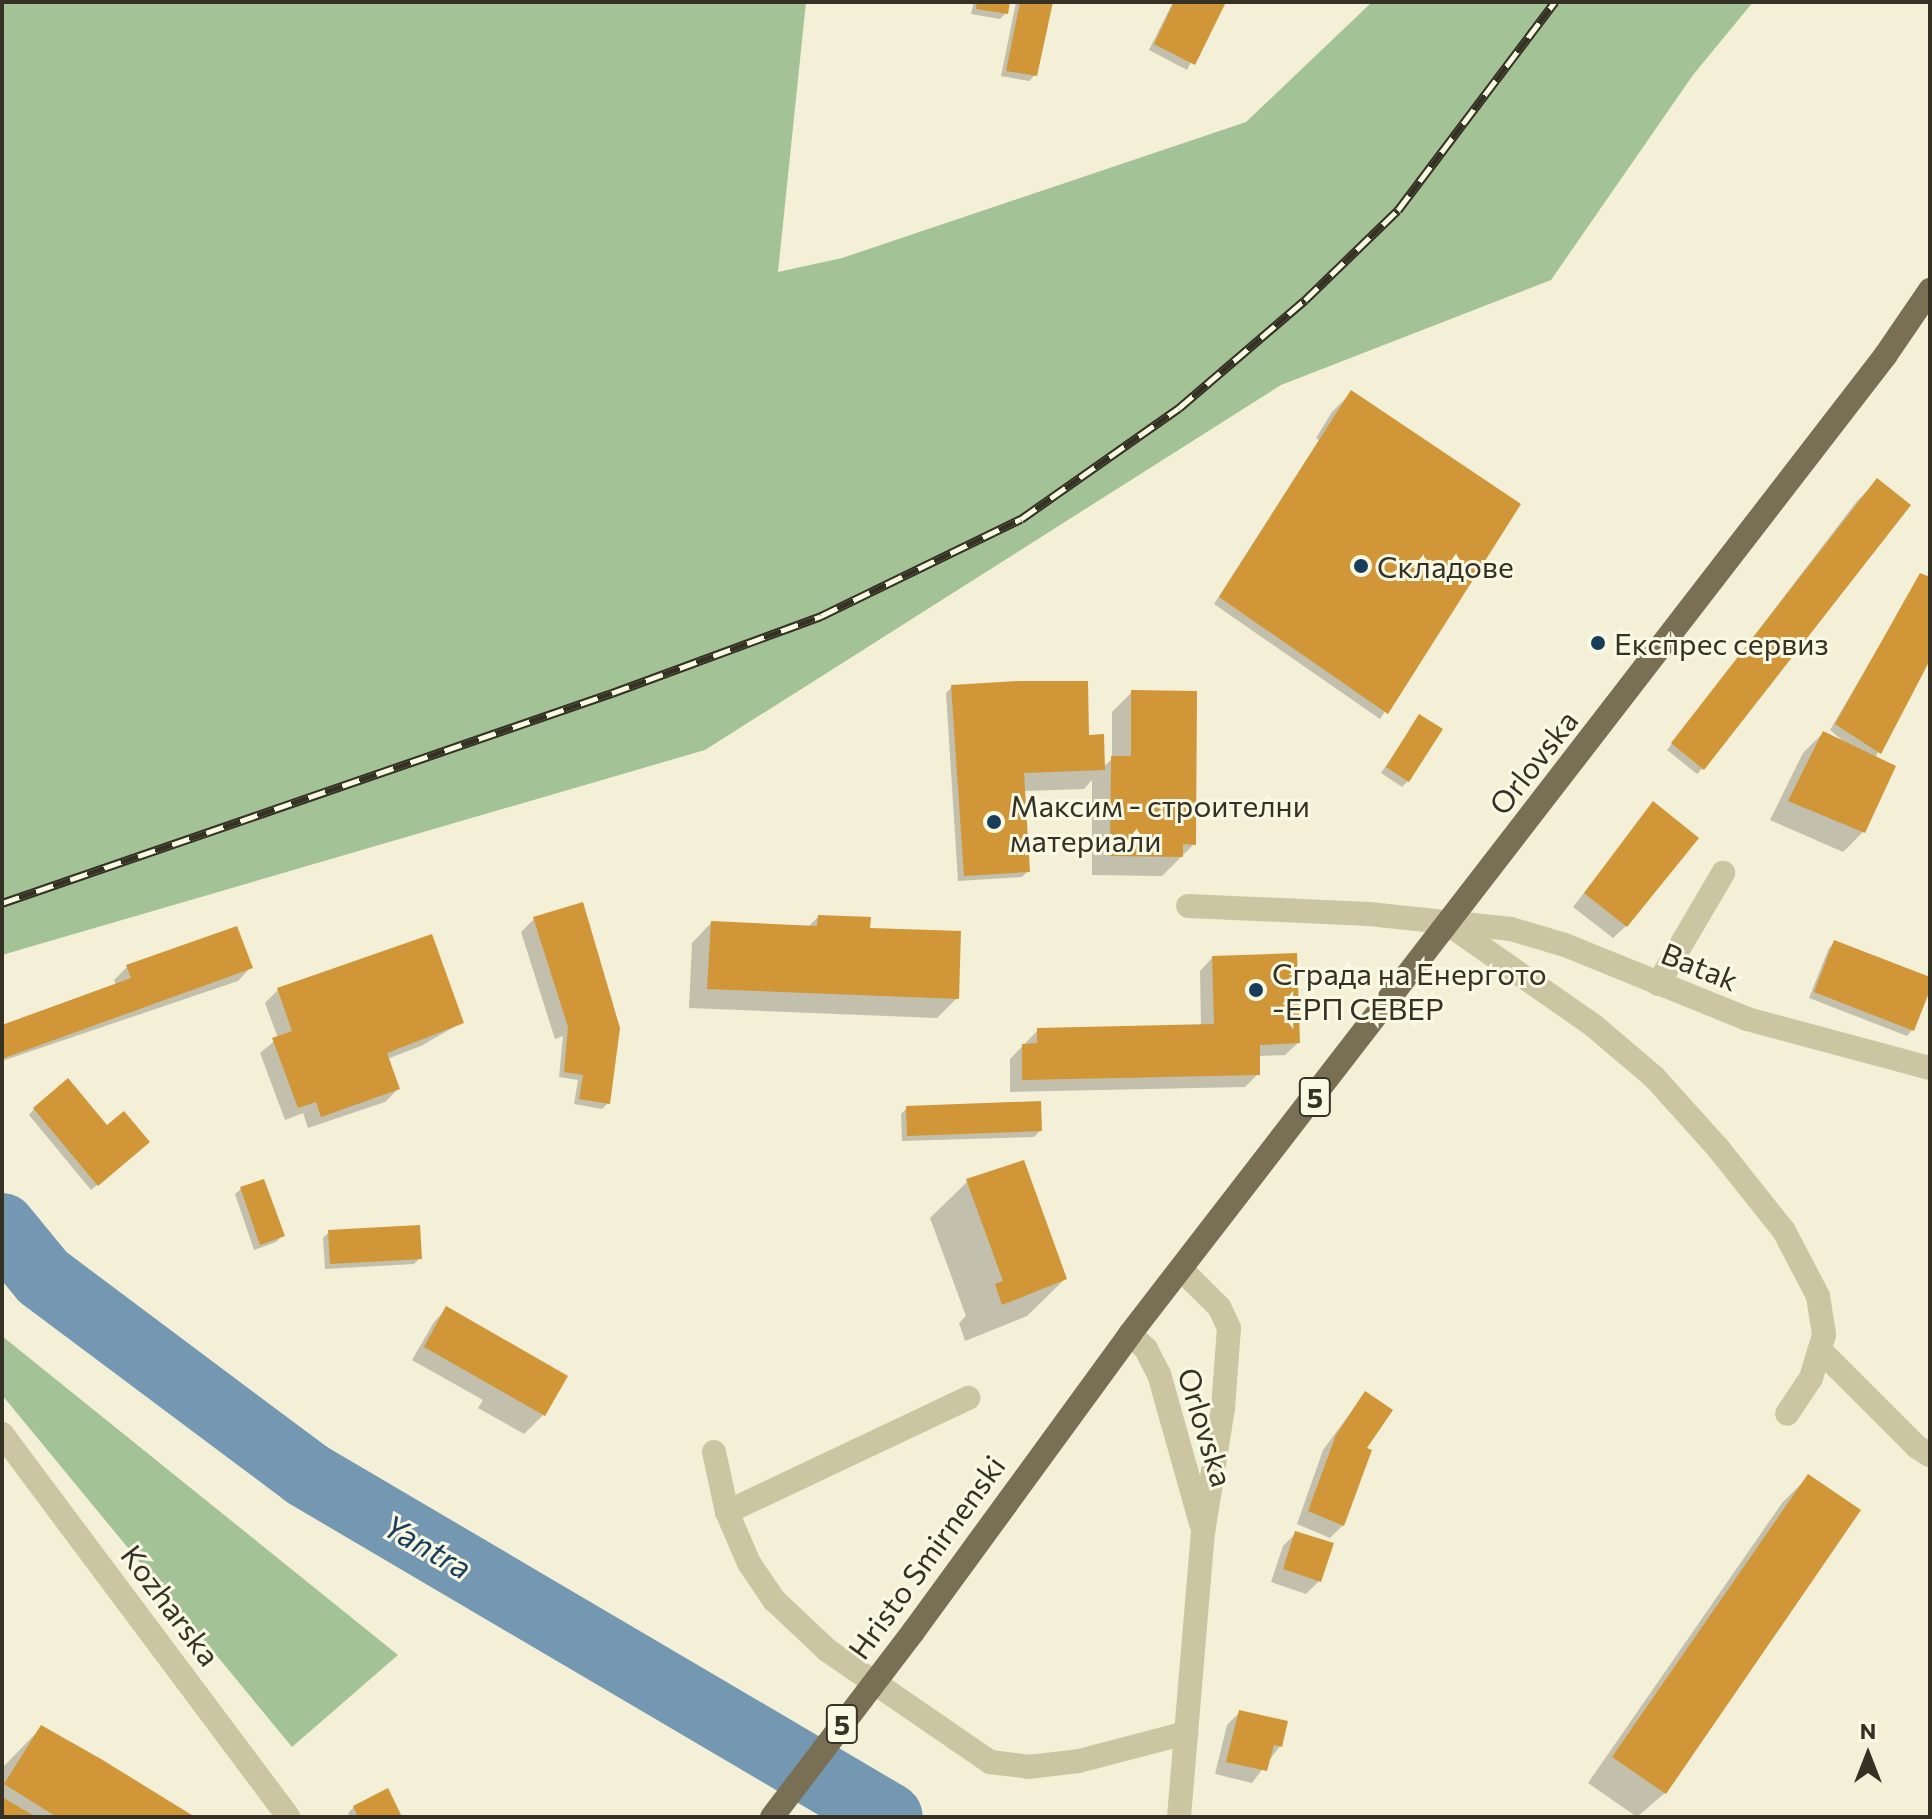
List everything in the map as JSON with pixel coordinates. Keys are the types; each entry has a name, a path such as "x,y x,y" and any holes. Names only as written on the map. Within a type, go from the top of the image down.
{"main road":[{"name":"Orlovska","path":"1130,1334 1885,356 1930,290"},
{"name":"Hristo Smirnenski","path":"772,1817 913,1632 1130,1334"}],"street":[{"path":"1658,984 1723,873"},
{"name":"Batak","path":"1188,906 1298,909 1511,929 1565,945 1760,1023 1930,1068"},
{"path":"1448,924 1594,1026 1654,1077 1718,1148 1784,1231 1818,1296 1824,1335 1822,1352 1811,1378 1787,1414"},
{"name":"Orlovska","path":"1179,1817 1203,1533 1223,1408 1229,1328 1219,1307 1182,1270"},
{"name":"Orlovska","path":"1130,1334 1146,1349 1159,1374 1203,1533"},
{"path":"1822,1352 1917,1447 1930,1455"},
{"path":"727,1512 968,1398"},
{"name":"Kozharska","path":"2,1434 288,1817"},
{"path":"714,1452 727,1512 749,1563 784,1610 827,1650 990,1762 1028,1767 1079,1761 1186,1733"}],"green space":[{"path":"2,2 806,2 778,272 842,258 1246,122 1372,2 1753,2 1693,75 1551,280 1281,385 705,750 2,955"},
{"path":"2,1336 398,1655 292,1747 2,1395"}],"building":[{"path":"977,2 1010,2 1008,14 976,9"},
{"path":"1020,2 1053,2 1037,76 1006,71"},
{"path":"1174,2 1226,2 1195,65 1154,44"},
{"name":"Складове","path":"1351,390 1521,504 1388,714 1219,597"},
{"path":"1877,478 1911,505 1704,770 1671,743"},
{"path":"1920,573 1930,577 1930,660 1881,754 1835,724"},
{"name":"Максим - строителни материали","path":"1088,681 1089,735 1104,734 1105,770 1024,773 1030,872 964,876 951,685"},
{"path":"1131,690 1197,691 1196,845 1183,844 1183,857 1110,856 1111,756 1131,756"},
{"path":"1419,714 1443,729 1409,782 1386,767"},
{"path":"1823,731 1896,766 1865,833 1788,801"},
{"path":"1653,801 1699,838 1627,927 1584,893"},
{"path":"583,902 620,1028 610,1104 579,1099 583,1075 564,1072 568,1027 533,917"},
{"path":"818,915 871,917 870,928 961,931 959,999 707,989 711,921 817,926"},
{"path":"237,926 253,968 4,1058 2,1025 131,978 126,965"},
{"path":"432,934 464,1023 387,1053 400,1089 321,1117 316,1102 298,1108 272,1038 292,1031 277,988"},
{"path":"1834,940 1930,977 1930,990 1914,1031 1814,992"},
{"name":"Сграда на Енергото -ЕРП СЕВЕР","path":"1297,953 1300,1043 1260,1045 1260,1075 1022,1080 1022,1044 1037,1043 1037,1028 1214,1024 1212,956"},
{"path":"68,1078 107,1125 124,1111 150,1142 98,1186 33,1108"},
{"path":"1041,1101 1042,1131 907,1136 906,1106"},
{"path":"1024,1160 1067,1279 1002,1305 995,1284 1003,1281 966,1179"},
{"path":"264,1179 285,1236 260,1245 240,1187"},
{"path":"420,1225 422,1259 330,1264 328,1230"},
{"path":"446,1306 568,1376 545,1416 424,1347"},
{"path":"1365,1391 1393,1410 1367,1448 1372,1450 1344,1526 1308,1511 1336,1435"},
{"path":"1808,1474 1861,1510 1666,1794 1612,1757"},
{"path":"1295,1531 1334,1543 1321,1582 1283,1569"},
{"path":"1239,1710 1288,1721 1282,1747 1274,1745 1267,1771 1226,1762"},
{"path":"41,1725 195,1817 57,1817 4,1784"},
{"path":"388,1788 402,1817 358,1817 353,1806"},
{"path":"2,1797 36,1817 2,1817"}],"waterway":[{"name":"Yantra","path":"2,1227 43,1277 306,1474 889,1817"}],"railway":[{"path":"2,903 612,693 821,616 1021,519 1179,408 1305,300 1398,210 1555,2"}],"place":[{"name":"Складове","path":"1361,566"},
{"name":"Експрес сервиз","path":"1598,643"},
{"name":"Максим - строителни материали","path":"994,822"},
{"name":"Сграда на Енергото -ЕРП СЕВЕР","path":"1256,990"}]}
